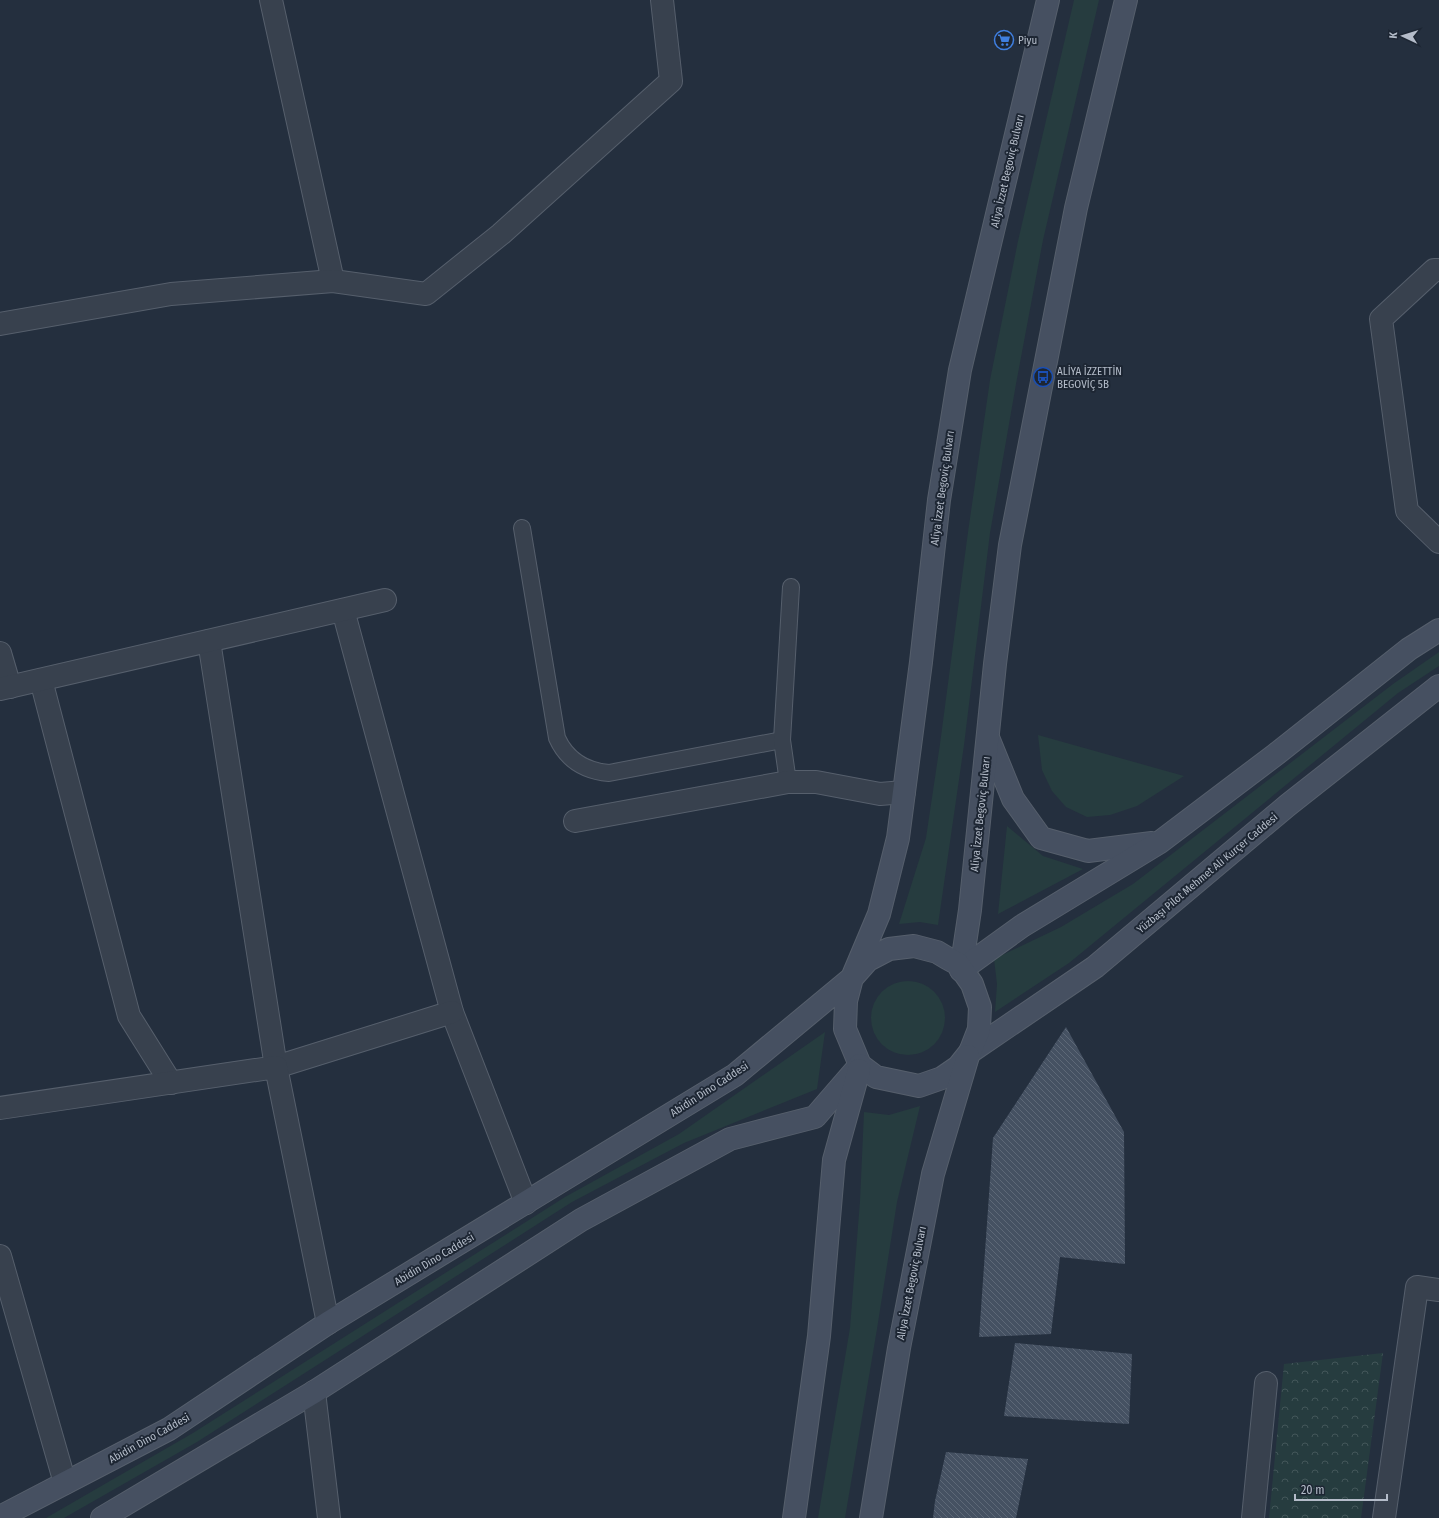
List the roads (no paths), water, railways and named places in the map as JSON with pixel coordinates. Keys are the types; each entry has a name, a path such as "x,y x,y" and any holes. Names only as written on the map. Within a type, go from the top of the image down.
{"main road":[{"name":"Aliya İzzet Begoviç Bulvarı","path":"852,978 879,914 898,838 921,662 939,500 960,370 1048,0"},
{"name":"Aliya İzzet Begoviç Bulvarı","path":"961,970 970,910 1010,545 1076,208 1126,0"},
{"path":"961,970 1022,926 1160,842 1275,756 1409,649 1439,630"},
{"name":"Yüzbaşı Pilot Mehmet Ali Kurçer Caddesi","path":"970,1052 1095,967 1288,805 1439,686"},
{"path":"988,737 1013,799 1041,838 1088,851 1160,842"},
{"path":"914,946 937,952 958,964 972,984 980,1007 979,1029 970,1052 958,1067 942,1078 919,1086 876,1077 860,1065 845,1028 846,1001 852,978 868,960 889,949 914,946"},
{"name":"Abidin Dino Caddesi","path":"0,1517 169,1429 328,1323 735,1075 852,978"},
{"name":"Aliya İzzet Begoviç Bulvarı","path":"871,1518 899,1348 933,1174 970,1052"},
{"path":"102,1518 314,1392 587,1217 730,1139 815,1117 860,1065"},
{"path":"794,1518 819,1336 834,1160 860,1065"}],"street":[{"path":"271,0 334,281"},
{"path":"0,324 170,294 334,281 426,294 501,234 671,81 662,0"},
{"path":"1437,266 1381,319 1407,511 1439,542"},
{"path":"0,653 5,688 385,600"},
{"path":"343,610 452,1012 526,1203"},
{"path":"209,641 276,1067 328,1323"},
{"path":"41,680 129,1016 171,1083"},
{"path":"575,821 788,782 816,782 880,794 904,792"},
{"path":"0,1108 276,1067 452,1012"},
{"path":"0,1256 66,1483"},
{"path":"1384,1518 1417,1288 1439,1290"},
{"path":"1253,1518 1266,1383"},
{"path":"314,1392 329,1518"}],"lane":[{"path":"522,528 557,738 561,747 575,762 597,772 609,773 782,740"},
{"path":"788,782 782,740 791,587"}],"place":[{"name":"Piyu","path":"1004,40"},
{"name":"ALİYA İZZETTİN BEGOVİÇ 5B","path":"1043,377"}]}
